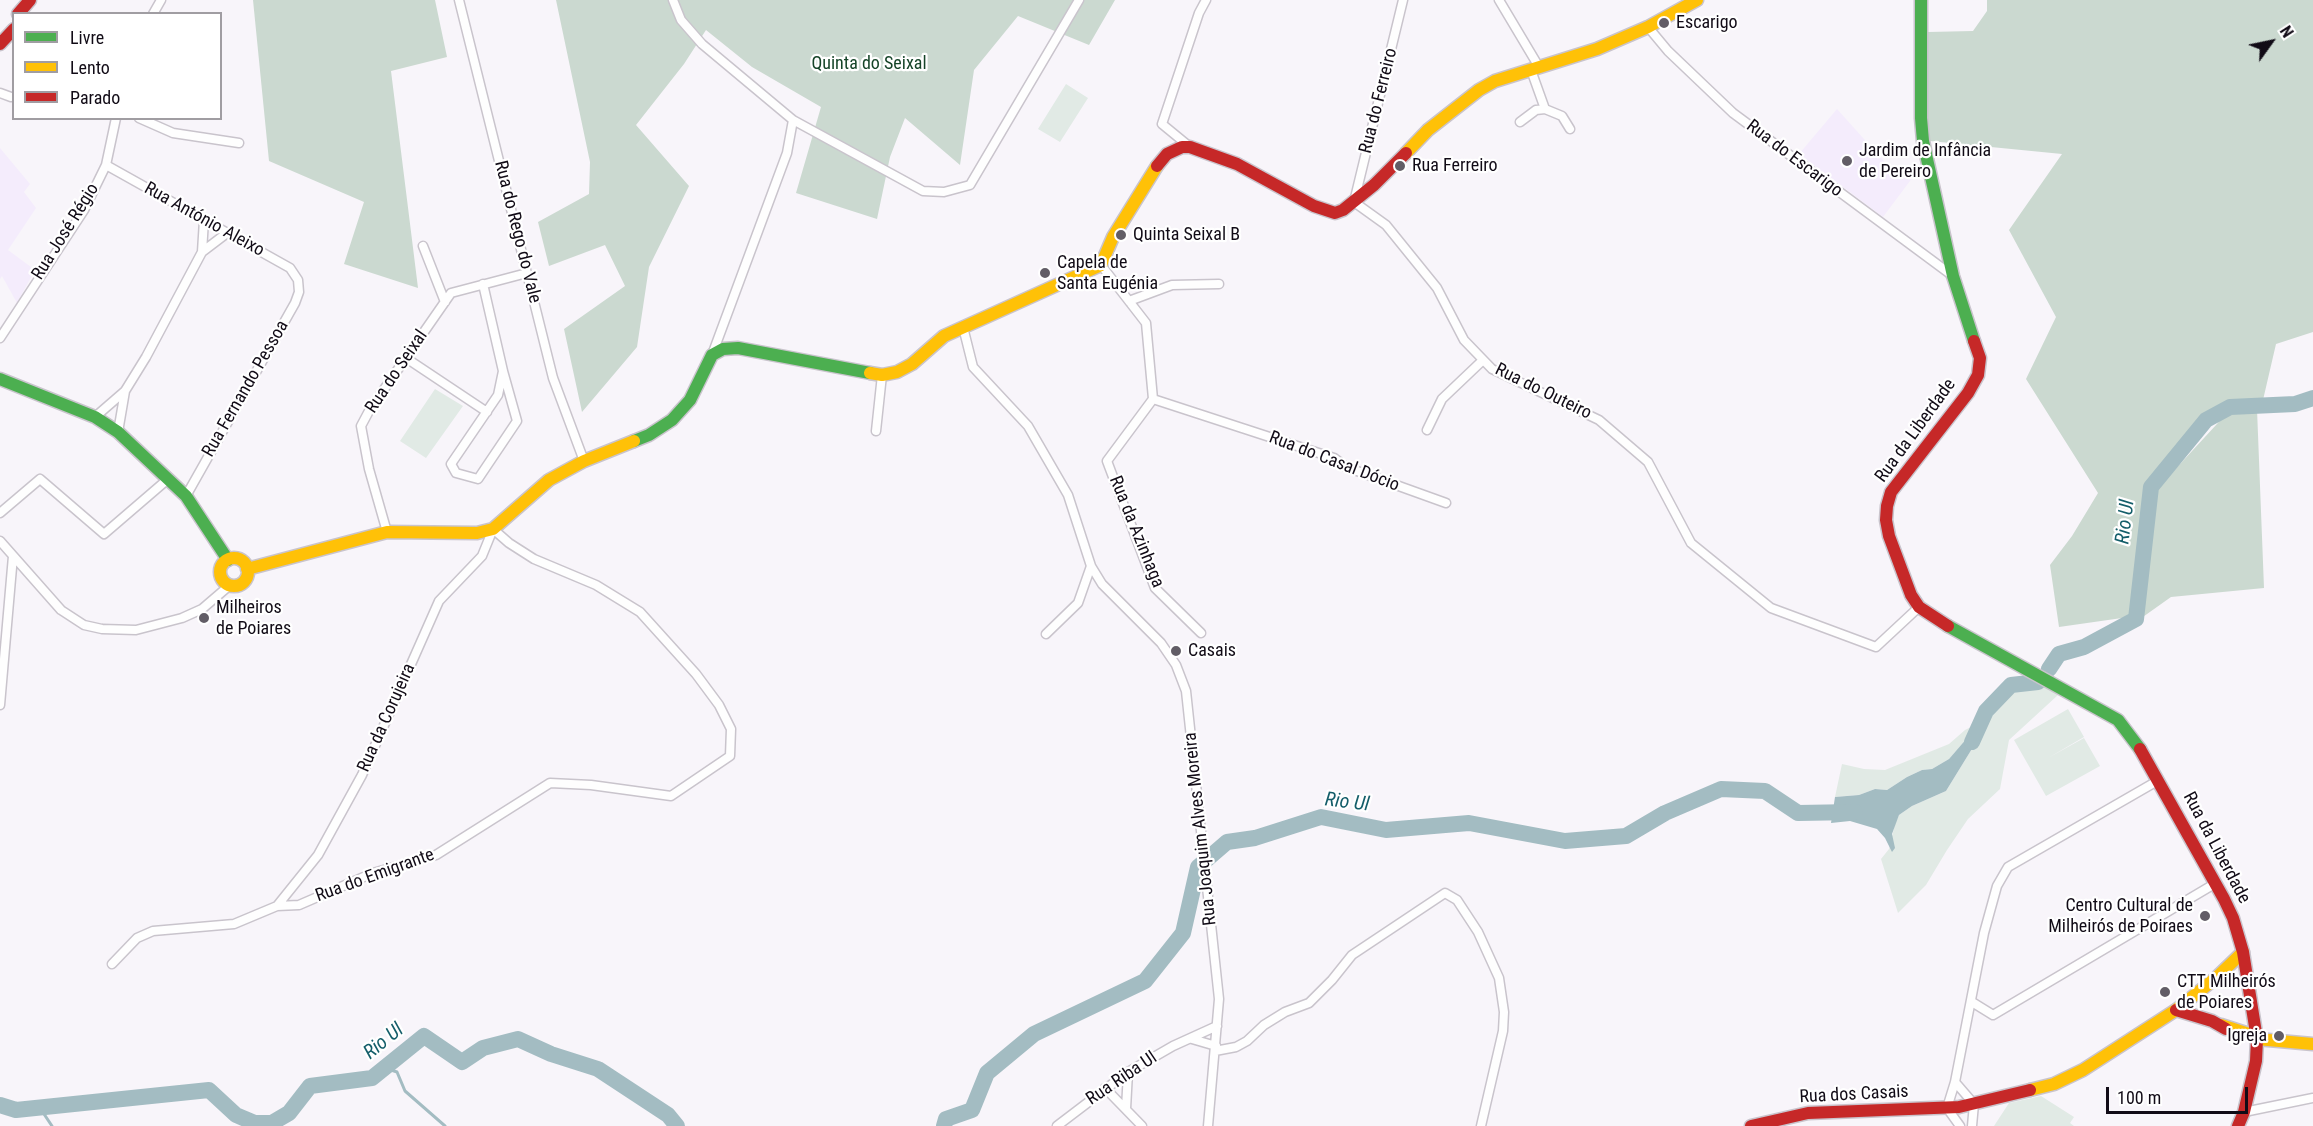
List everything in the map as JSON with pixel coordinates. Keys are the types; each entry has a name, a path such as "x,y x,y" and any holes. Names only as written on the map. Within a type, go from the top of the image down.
{"main road":[{"path":"20,12 30,0"},
{"path":"29,12 40,0"},
{"path":"248,569 387,532 477,533 493,530 549,480 584,461 649,435 672,420 690,399 712,355 723,348 738,348 882,375 905,368 944,336 1101,265 1113,237 1160,161 1175,149 1190,147 1236,164 1301,199 1335,213 1354,202 1374,185 1428,130 1463,101 1495,81 1597,49 1648,27 1697,0"},
{"name":"Rua da Liberdade","path":"1921,0 1922,128 1953,276 1980,358 1978,375 1968,393 1891,492 1886,520 1889,536 1911,595 1919,607 1934,618 2118,720 2133,737 2159,780 2216,883 2233,918 2243,952 2257,1039 2256,1061 2244,1112 2238,1126"},
{"path":"0,32 12,20"},
{"path":"0,44 12,31"},
{"path":"0,379 95,417 118,432 186,496 228,560"},
{"path":"228,560 240,560 248,569"},
{"path":"228,560 220,571 223,580 230,585 243,582 248,569"},
{"name":"Rua dos Casais","path":"1751,1126 1808,1113 1953,1108 2054,1084 2082,1070 2176,1010 2217,977 2243,952"},
{"path":"2176,1010 2249,1034 2257,1039 2313,1044"}],"street":[{"name":"Rua do Rego do Vale","path":"459,0 553,378 584,461"},
{"path":"673,0 681,20 702,44 793,120 923,191 944,192 970,185 1079,0"},
{"path":"1190,147 1162,124 1199,13 1206,0"},
{"name":"Rua do Ferreiro","path":"1354,202 1403,0"},
{"path":"1498,0 1535,68 1545,109"},
{"name":"Rua do Escarigo","path":"1648,27 1668,51 1732,113 1953,276"},
{"path":"1520,122 1536,110 1545,109 1562,116 1570,129"},
{"name":"Rua José Régio","path":"0,338 84,210 106,165 116,120"},
{"path":"144,120 173,133 239,143"},
{"path":"712,355 787,153 793,120"},
{"name":"Rua António Aleixo","path":"106,165 290,268 298,280"},
{"name":"Rua do Outeiro","path":"1354,202 1386,225 1437,288 1464,340 1492,369 1599,420 1648,462 1691,543 1771,608 1876,647 1919,607"},
{"path":"95,417 125,391 155,340 202,252 204,220"},
{"path":"202,252 227,233"},
{"path":"423,246 445,302"},
{"path":"1101,265 1146,323 1153,399"},
{"name":"Rua do Seixal","path":"387,532 369,469 361,426 369,411 451,293 527,273"},
{"name":"Rua Fernando Pessoa","path":"186,496 295,303 299,292 298,280"},
{"path":"483,284 503,371 518,421 477,479 456,473 452,464 498,395 503,371"},
{"path":"1130,301 1172,285 1219,284"},
{"name":"Rua Joaquim Alves Moreira","path":"963,327 973,367 1028,426 1068,495 1091,566 1102,584 1161,643 1176,665 1186,691 1219,999 1208,1126"},
{"path":"406,358 486,412"},
{"path":"1427,430 1442,399 1483,360"},
{"path":"876,431 882,375"},
{"path":"118,432 125,391"},
{"name":"Rua do Casal Dócio","path":"1153,399 1334,458 1346,467 1446,503"},
{"name":"Rua da Azinhaga","path":"1153,399 1107,460 1155,588 1202,633"},
{"path":"0,513 40,478 104,534 168,479"},
{"name":"Rua do Emigrante","path":"112,964 137,938 153,931 234,924 277,906 299,905 373,873 436,855 550,783 591,785 671,796 730,756 731,729 719,705 696,674 640,612 596,585 534,559 493,530"},
{"name":"Rua da Corujeira","path":"277,906 318,855 362,775 439,601 482,556 493,530"},
{"path":"0,541 61,610 84,625 102,629 136,630 182,618 202,609 230,585"},
{"path":"0,705 13,556"},
{"path":"1046,634 1078,603 1091,566"},
{"path":"1960,1126 1953,1108 1955,1082 1984,933 1997,886 2008,867 2159,780"},
{"path":"1972,1002 1993,1015 2216,883"},
{"path":"1192,1039 1216,1049 1241,1044 1264,1025 1285,1012 1309,1003 1352,955 1445,893 1457,900 1478,932 1498,978 1504,1012 1503,1031 1481,1126"},
{"name":"Rua Riba Ul","path":"1057,1126 1128,1072 1173,1046 1217,1026"},
{"path":"1126,1109 1128,1072"},
{"path":"1955,1082 1974,1104 1972,1126"},
{"path":"1105,1088 1142,1126"},
{"path":"2244,1112 2313,1098"}],"shaded area":[{"path":"1066,84 1088,98 1060,142 1038,129"},
{"name":"Jardim de Infância de Pereiro","path":"1837,109 1891,169 1916,173 1883,217 1799,154"},
{"path":"0,148 30,184 24,192 36,208 8,250 35,270 17,303 2,276 0,279"},
{"path":"435,389 463,406 426,458 400,441"},
{"path":"2038,682 2058,695 2009,740 2000,789 1968,819 1926,885 1898,913 1881,859 1889,849 1895,824 1899,815 1912,806 1946,791 1978,739 1981,723 1949,759 1932,769 1922,770 1907,777 1887,790 1875,789 1859,795 1835,797 1842,764 1864,769 1885,770 1949,744 1965,730 1981,722 1986,711 2011,685"},
{"path":"2068,709 2084,737 2048,758 2084,738 2100,766 2046,796 2014,740"},
{"path":"2041,1096 2074,1117 2070,1123 2074,1126 1994,1126 2009,1103"}],"green space":[{"path":"253,0 435,0 447,57 391,71 418,288 344,264 364,202 269,161"},
{"name":"Quinta do Seixal","path":"556,0 1115,0 1089,45 1018,16 974,70 960,165 905,118 890,157 877,219 796,193 821,107 752,67 706,30 684,64 636,125 689,186 649,267 637,347 582,412 564,329 625,286 605,245 549,266 538,222 589,194 590,162"},
{"path":"1987,0 2313,0 2313,332 2276,344 2263,400 2228,403 2204,415 2146,483 2129,617 2059,627 2050,565 2072,536 2098,493 2026,379 2056,317 2009,230 2062,154 1930,141 1928,32 1973,31 1987,11"},
{"path":"2257,409 2264,588 2171,597 2140,619 2157,489 2228,412"}],"water":[{"path":"1981,722 1978,739 1946,791 1912,806 1899,815 1892,834 1895,848 1892,852 1877,829 1850,821 1831,823 1835,797 1859,795 1875,789 1887,790 1922,770 1932,769 1949,759"}],"waterway":[{"name":"Rio Ul","path":"2049,669 2059,654 2084,647 2136,619 2151,487 2206,420 2230,407 2295,404 2313,398"},
{"path":"1972,742 1986,711 2011,685 2038,682"},
{"name":"Rio Ul","path":"944,1126 946,1119 972,1110 987,1073 1034,1034 1145,981 1183,933 1198,867 1227,842 1255,838 1321,817 1386,830 1469,823 1565,841 1626,836 1665,813 1721,789 1765,791 1798,813 1855,812"},
{"name":"Rio Ul","path":"0,1105 16,1110 209,1090 236,1115 255,1123 272,1123 289,1113 310,1086 372,1078 424,1036 462,1062 483,1048 518,1039 551,1054 598,1069 668,1115 677,1126"},
{"path":"385,1068 397,1072 405,1091 445,1126"},
{"path":"40,1108 52,1126"}],"traffic: fast":[{"path":"1921,0 1923,141 1953,276 1974,341"},
{"path":"634,441 649,435 672,420 690,400 712,355 723,349 738,348 870,373"},
{"path":"0,379 95,417 118,432 186,496 228,560"},
{"path":"1948,626 2118,720 2140,749"}],"traffic: slow":[{"path":"1406,153 1428,130 1479,90 1495,81 1597,49 1648,27 1697,0"},
{"path":"870,373 882,375 897,372 912,364 944,336 1101,265 1113,237 1157,166"},
{"path":"247,569 387,532 477,533 493,529 549,480 584,461 634,441"},
{"path":"234,558 244,562 248,572 244,582 234,586 224,582 220,572 224,562 234,558"},
{"path":"2030,1090 2054,1084 2083,1070 2176,1010 2217,977 2243,952"},
{"path":"2221,1025 2257,1039 2313,1044"}],"traffic: jam":[{"path":"20,12 30,0"},
{"path":"0,44 12,31"},
{"path":"1157,166 1167,154 1182,147 1190,147 1237,164 1314,206 1335,213 1343,210 1374,185 1406,153"},
{"path":"1948,626 1919,607 1911,595 1889,536 1886,520 1887,506 1891,492 1968,393 1978,375 1980,358 1974,341"},
{"path":"2140,749 2224,899 2233,918 2243,952 2257,1039 2256,1061 2244,1112 2238,1126"},
{"path":"2176,1010 2212,1021 2226,1029"},
{"path":"1751,1126 1808,1113 1959,1107 2030,1090"}],"place":[{"name":"Escarigo","path":"1664,23"},
{"name":"Jardim de Infância de Pereiro","path":"1847,161"},
{"name":"Rua Ferreiro","path":"1400,166"},
{"name":"Quinta Seixal B","path":"1121,235"},
{"name":"Capela de Santa Eugénia","path":"1045,273"},
{"name":"Milheiros de Poiares","path":"204,618"},
{"name":"Casais","path":"1176,651"},
{"name":"Centro Cultural de Milheirós de Poiraes","path":"2205,916"},
{"name":"CTT Milheirós de Poiares","path":"2165,992"},
{"name":"Igreja","path":"2279,1036"}]}
